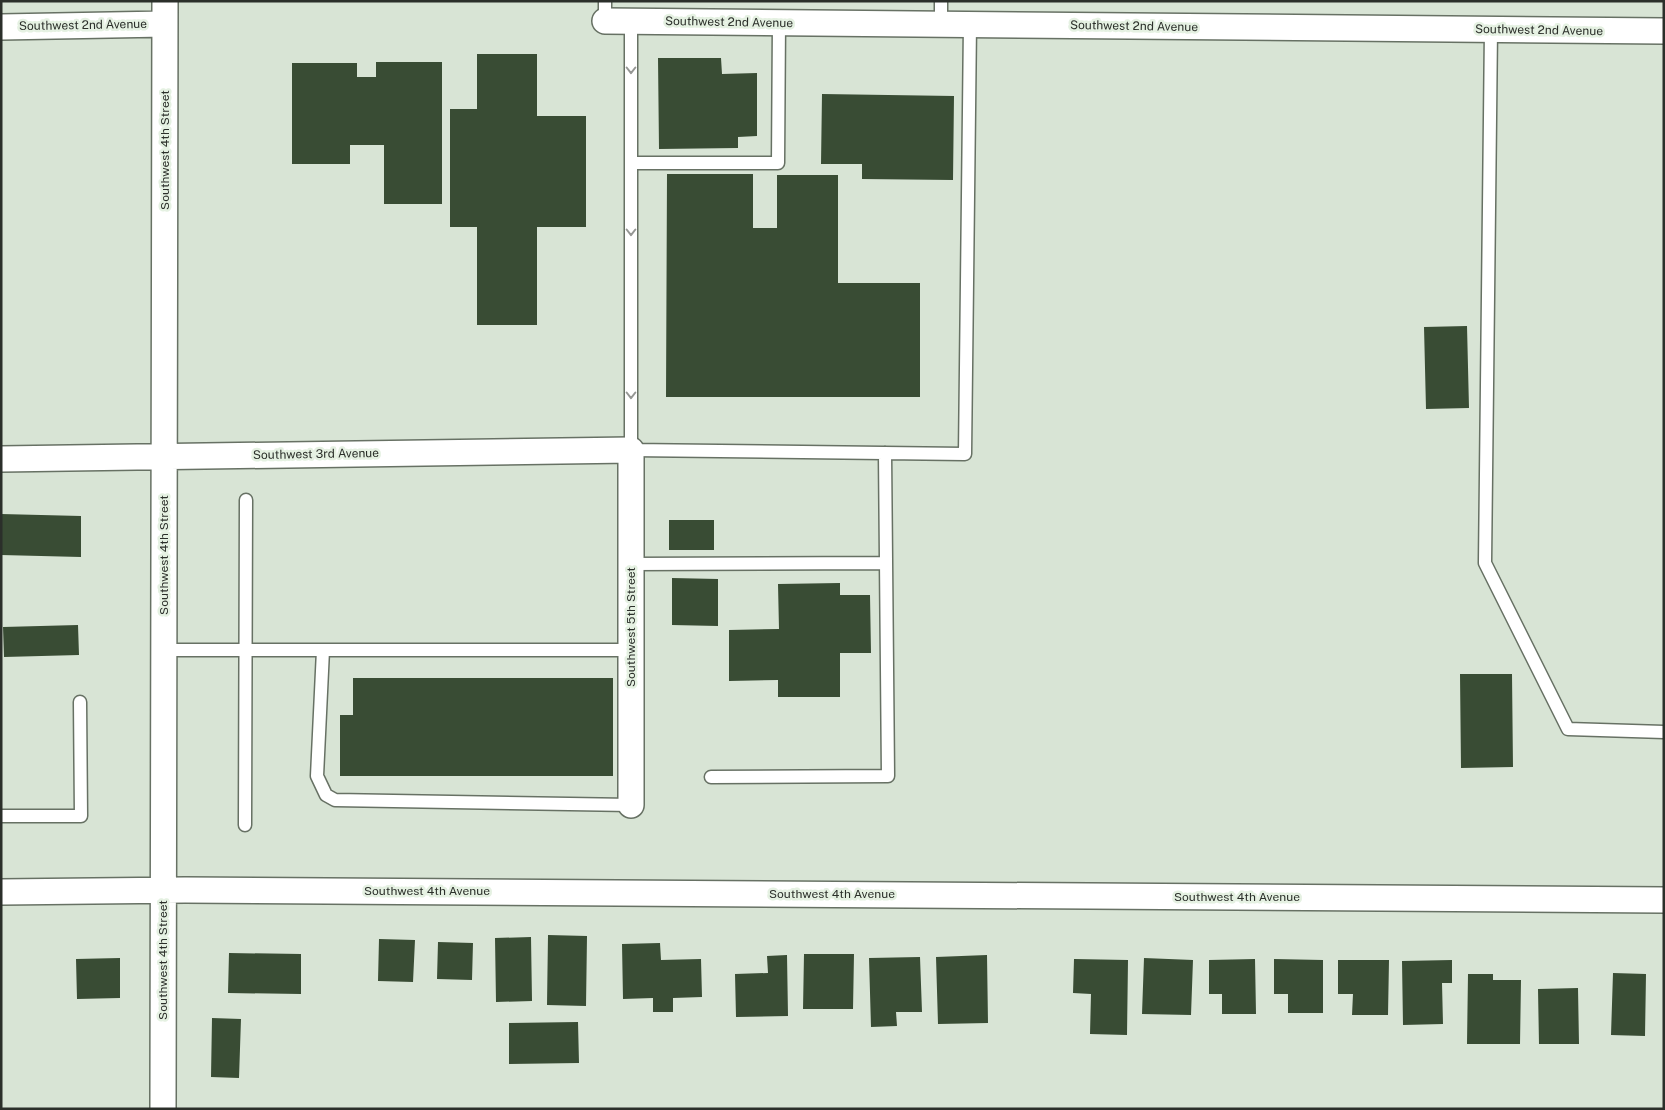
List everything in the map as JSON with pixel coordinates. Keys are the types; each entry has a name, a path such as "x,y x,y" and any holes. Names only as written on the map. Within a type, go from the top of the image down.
{"street":[{"name":"Southwest 2nd Avenue","path":"605,11 632,21 779,22 941,13 970,24 1664,31"},
{"name":"Southwest 2nd Avenue","path":"1,27 165,13"},
{"name":"Southwest 4th Street","path":"162,1109 165,13"},
{"name":"Southwest 3rd Avenue","path":"1,459 630,450"},
{"name":"Southwest 5th Street","path":"630,450 631,805"},
{"name":"Southwest 4th Avenue","path":"1,892 164,890 1664,900"}],"lane":[{"path":"632,21 630,450 965,454 970,24"},
{"path":"631,163 778,163 779,22"},
{"path":"1491,30 1484,563 1568,729 1664,732"},
{"path":"711,777 888,776 885,453"},
{"path":"245,825 246,500"},
{"path":"630,564 886,563"},
{"path":"164,650 630,650"},
{"path":"323,650 317,776 326,795 335,800 631,805"},
{"path":"1,816 81,816 80,702"}],"building":[{"path":"477,54 537,54 537,116 586,116 586,227 537,227 537,325 477,325 477,227 450,227 450,109 477,109"},
{"path":"658,58 721,58 722,74 757,73 757,136 738,137 738,148 659,149"},
{"path":"376,62 442,62 442,204 384,204 384,145 350,145 350,164 292,164 292,63 357,63 357,77 376,77"},
{"path":"822,94 954,96 953,180 862,179 862,164 821,164"},
{"path":"667,174 753,174 753,228 777,228 777,175 838,175 838,283 920,283 920,397 666,397"},
{"path":"1467,326 1469,408 1426,409 1424,327"},
{"path":"1,514 81,516 81,557 1,555"},
{"path":"669,520 714,520 714,550 669,550"},
{"path":"672,578 718,579 718,626 672,625"},
{"path":"840,583 840,595 870,595 871,653 840,653 840,697 778,697 778,680 729,681 729,630 779,629 778,584"},
{"path":"78,625 79,655 4,657 3,627"},
{"path":"1460,674 1512,674 1513,767 1461,768"},
{"path":"353,678 613,678 613,776 340,776 340,715 353,715"},
{"path":"548,935 587,936 586,1006 547,1005"},
{"path":"531,937 532,1001 496,1002 495,938"},
{"path":"379,939 415,940 413,982 378,981"},
{"path":"438,942 473,943 472,980 437,979"},
{"path":"660,943 661,960 701,959 702,997 673,998 673,1012 653,1012 653,998 623,999 622,944"},
{"path":"229,953 301,954 301,994 228,993"},
{"path":"804,954 854,954 853,1009 803,1009"},
{"path":"787,955 788,1016 736,1017 735,974 768,973 767,956"},
{"path":"987,955 988,1023 938,1024 936,957"},
{"path":"920,957 922,1012 896,1012 897,1026 871,1027 869,958"},
{"path":"120,958 120,998 77,999 76,959"},
{"path":"1144,958 1193,960 1191,1015 1142,1014"},
{"path":"1074,959 1128,960 1127,1035 1090,1034 1091,994 1073,993"},
{"path":"1255,959 1256,1014 1222,1014 1222,994 1209,994 1209,960"},
{"path":"1274,959 1323,960 1323,1013 1288,1013 1288,994 1274,994"},
{"path":"1338,960 1389,960 1388,1015 1352,1015 1353,994 1338,994"},
{"path":"1452,960 1452,983 1442,983 1443,1024 1403,1025 1402,961"},
{"path":"1613,973 1646,974 1645,1036 1611,1035"},
{"path":"1468,974 1493,974 1493,980 1521,980 1520,1044 1467,1044"},
{"path":"1578,988 1579,1044 1539,1044 1538,989"},
{"path":"212,1018 241,1019 239,1078 211,1077"},
{"path":"578,1022 579,1063 509,1064 509,1023"}]}
